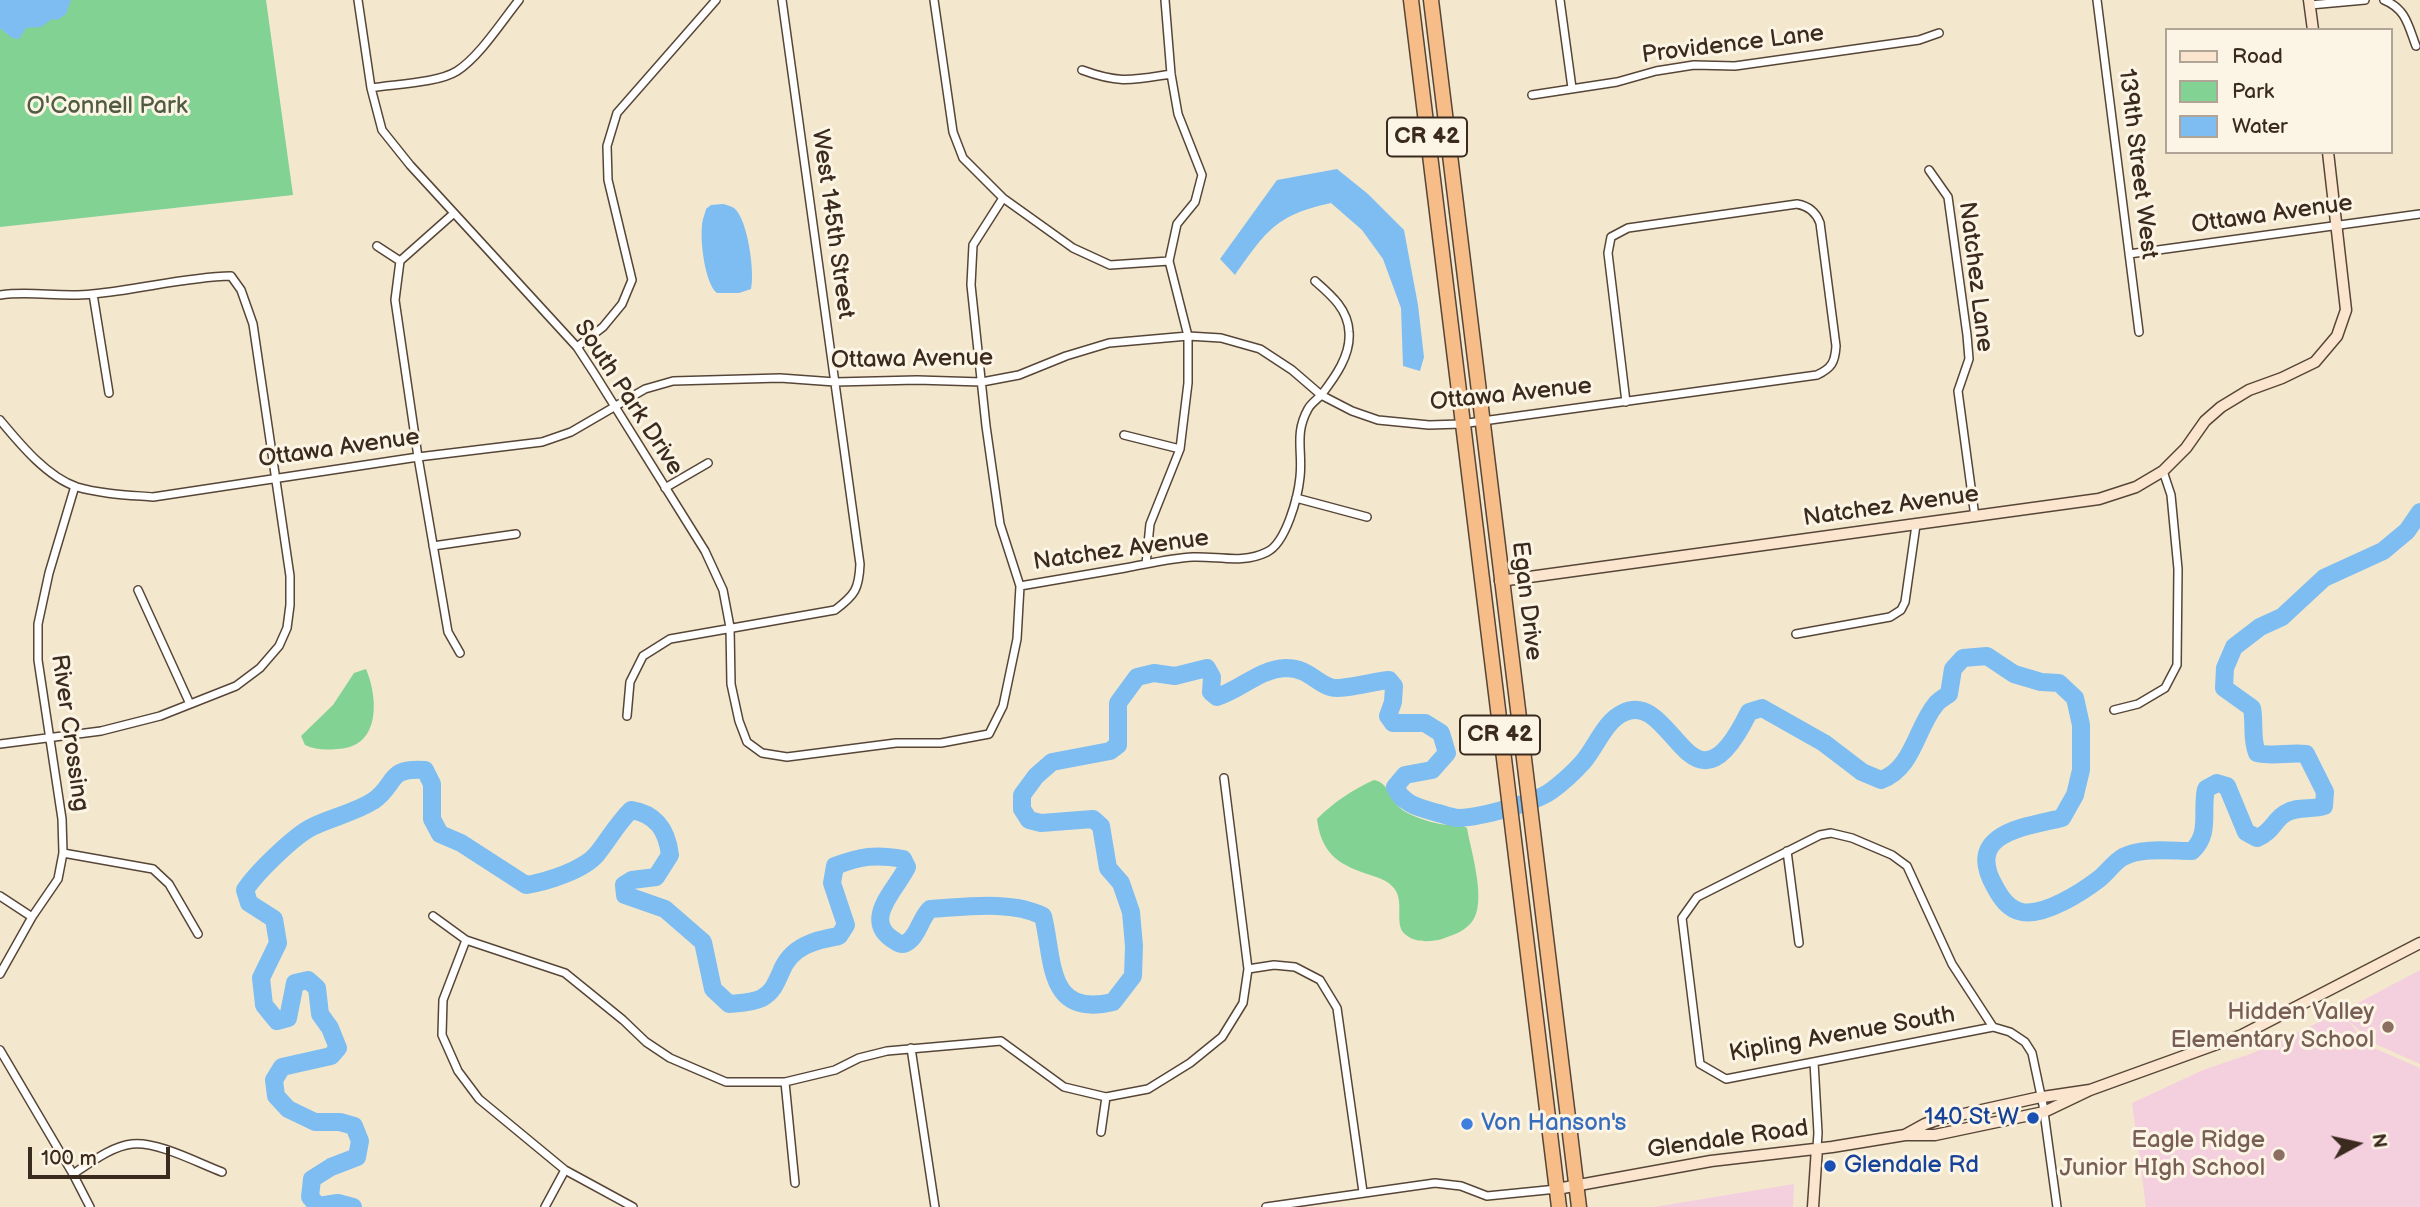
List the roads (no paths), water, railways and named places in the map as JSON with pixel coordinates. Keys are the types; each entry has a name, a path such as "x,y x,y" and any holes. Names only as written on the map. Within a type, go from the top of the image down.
{"highway":[{"name":"Egan Drive","path":"1411,0 1559,1207"},
{"name":"Egan Drive","path":"1431,0 1578,1207"}],"street":[{"name":"South Park Drive","path":"358,0 371,88 382,130 453,214 577,346 705,551 723,590 730,627 731,684 739,721 747,742 762,754 787,757 896,743 941,743 989,734 1003,706 1017,639 1020,586"},
{"path":"371,88 434,79 457,72 519,0"},
{"path":"577,346 603,327 616,312 632,280 608,180 607,146 617,113 716,0"},
{"name":"West 145th Street","path":"730,627 835,610 852,598 859,582 860,564 782,0"},
{"path":"934,0 953,132 963,159 1003,198 1073,248 1110,265 1169,261"},
{"path":"1146,564 1150,524 1180,449 1188,383 1188,336 1169,261 1177,224 1195,202 1202,174 1178,114 1171,74 1165,0"},
{"path":"1560,0 1572,88"},
{"name":"139th Street West","path":"2098,0 2139,332"},
{"path":"2313,28 2310,3 2365,0"},
{"path":"2384,0 2398,6 2407,20 2416,46"},
{"name":"Providence Lane","path":"1532,95 1617,82 1656,71 1694,65 1735,66 1919,40 1939,33"},
{"path":"1082,71 1124,82 1171,74"},
{"name":"Natchez Avenue","path":"1500,581 2099,499 2136,487 2163,471 2213,414 2249,390 2315,362 2337,336 2346,310 2328,154"},
{"name":"Natchez Lane","path":"1929,170 1948,197 1967,335 1969,359 1958,391 1975,517"},
{"path":"1003,198 973,245 971,285 1000,524 1020,586"},
{"name":"Ottawa Avenue","path":"0,420 21,445 46,468 75,486 112,494 153,497 418,457 542,442 571,432 645,390 673,381 780,378 835,382 982,382 1019,375 1066,356 1109,343 1188,336 1222,338 1260,349 1292,370 1321,395 1352,411 1378,420 1429,425 1461,424 1626,402 1818,375 1834,363 1836,346 1820,223 1818,216 1811,209 1797,204 1628,228 1611,237 1608,253 1626,402"},
{"path":"453,214 400,261 395,300 447,632 460,653"},
{"name":"Ottawa Avenue","path":"2129,254 2420,214"},
{"path":"377,246 400,261"},
{"path":"0,295 22,292 64,296 93,294 205,276 231,276 241,290 253,324 290,576 287,628 279,646 260,668 236,686 160,716 101,731 0,744"},
{"path":"1315,281 1343,309 1349,344 1345,357 1321,395 1309,407 1299,433 1300,476 1296,498 1367,517"},
{"path":"93,294 109,393"},
{"path":"1124,436 1180,449"},
{"path":"665,488 708,463"},
{"path":"2114,710 2138,704 2165,688 2177,665 2178,569 2171,495 2163,471"},
{"name":"River Crossing","path":"0,974 32,917 58,879 63,853 62,819 38,660 38,624 75,486"},
{"name":"Natchez Avenue","path":"1020,586 1193,557 1245,559 1269,551 1284,533 1296,498"},
{"path":"1796,634 1890,617 1901,610 1905,602 1916,525"},
{"path":"433,546 516,534"},
{"path":"138,590 190,704"},
{"path":"627,716 630,682 643,656 670,639 730,627"},
{"path":"433,916 466,940 565,973 646,1042 670,1058 726,1082 785,1082 835,1070 859,1058 887,1051 1001,1041 1064,1087 1106,1097 1148,1089 1190,1063 1222,1037 1243,1003 1248,969 1224,778"},
{"path":"1799,943 1787,851 1820,835 1841,834 1892,855 1907,866 1952,964 1993,1027 2010,1032 2025,1041 2032,1053 2044,1112 2057,1207"},
{"name":"Kipling Avenue South","path":"1787,851 1697,897 1682,918 1700,1064 1726,1079 1993,1027"},
{"path":"63,853 153,869 169,884 198,934"},
{"path":"0,896 32,917"},
{"path":"466,940 443,1000 442,1035 458,1071 479,1099 565,1170 633,1207"},
{"name":"Glendale Road","path":"1557,1189 1711,1161 1905,1135 1935,1135 2044,1112 2090,1090 2242,1035 2420,943"},
{"path":"1248,969 1274,965 1295,967 1320,980 1337,1008 1363,1192"},
{"path":"911,1048 936,1207"},
{"path":"0,1050 90,1207"},
{"path":"1814,1062 1818,1133 1814,1207"},
{"path":"785,1082 795,1183"},
{"name":"Glendale Road","path":"1905,1135 1926,1124 2041,1097 2090,1090"},
{"path":"1101,1132 1106,1097"},
{"path":"73,1174 113,1150 133,1143 156,1147 222,1172"},
{"path":"545,1207 565,1170"},
{"path":"1266,1207 1435,1183 1461,1186 1487,1196 1557,1189"}],"water":[{"path":"0,0 71,0 66,14 41,27 26,28 19,39 12,38 0,28"},
{"path":"1337,169 1368,194 1404,230 1418,305 1424,357 1420,371 1403,366 1401,308 1383,259 1362,230 1331,203 1297,213 1274,227 1235,275 1220,259 1277,180"},
{"path":"723,204 734,208 739,214 747,234 752,271 751,289 739,293 717,293 709,281 704,262 702,222 706,209 711,205"}],"waterway":[{"path":"353,1207 338,1203 318,1206 310,1197 312,1179 331,1167 357,1157 360,1141 354,1126 340,1122 315,1122 288,1109 276,1096 274,1080 282,1067 331,1056 338,1048 330,1028 320,1014 317,988 308,980 295,983 288,1018 277,1021 264,1005 261,978 278,943 274,919 249,903 245,890 266,865 295,838 312,827 373,801 393,778 404,771 425,770 432,784 432,819 440,834 461,843 526,885 564,874 591,860 631,810 648,815 663,831 670,855 656,877 632,880 624,885 625,895 665,909 703,942 713,989 729,1004 750,1002 766,996 772,990 785,963 797,950 813,942 839,936 846,925 832,883 835,866 876,856 903,859 907,867 884,904 881,914 885,933 895,941 902,944 909,941 930,909 1003,906 1031,911 1043,916 1052,967 1064,993 1075,1001 1091,1005 1113,1002 1133,976 1131,912 1121,883 1108,868 1101,826 1093,819 1041,823 1029,820 1022,809 1022,795 1036,776 1052,762 1110,751 1118,745 1118,703 1137,677 1154,673 1175,676 1207,668 1212,677 1211,692 1217,697 1267,672 1286,668 1300,670 1335,688 1389,680 1394,686 1393,702 1388,716 1393,723 1425,723 1441,733 1447,753 1432,770 1405,775 1395,787 1398,793 1413,805 1459,818 1507,809 1543,796 1583,762 1611,722 1623,713 1641,710 1656,719 1683,748 1697,758 1712,759 1729,745 1749,712 1762,708 1824,743 1862,772 1881,780 1900,767 1929,714 1937,703 1949,694 1953,669 1963,658 1987,656 2014,674 2041,682 2059,683 2075,698 2081,725 2081,770 2075,795 2062,818 2031,825 2003,836 1993,844 1987,855 1987,869 2002,899 2017,911 2031,912 2052,907 2073,896 2099,879 2120,859 2131,854 2157,850 2192,851 2202,837 2206,789 2217,783 2227,786 2246,832 2257,838 2290,811 2324,806 2325,792 2306,754 2257,753 2252,708 2224,688 2225,668 2234,647 2260,627 2282,617 2324,578 2383,551 2407,531 2420,512"}],"place":[{"name":"Hidden Valley Elementary School","path":"2388,1027"},
{"name":"140 St W","path":"2033,1118"},
{"name":"Von Hanson's","path":"1467,1124"},
{"name":"Eagle Ridge Junior HIgh School","path":"2279,1155"},
{"name":"Glendale Rd","path":"1830,1166"}],"park label":[{"name":"O'Connell Park","path":"107,107"}]}
